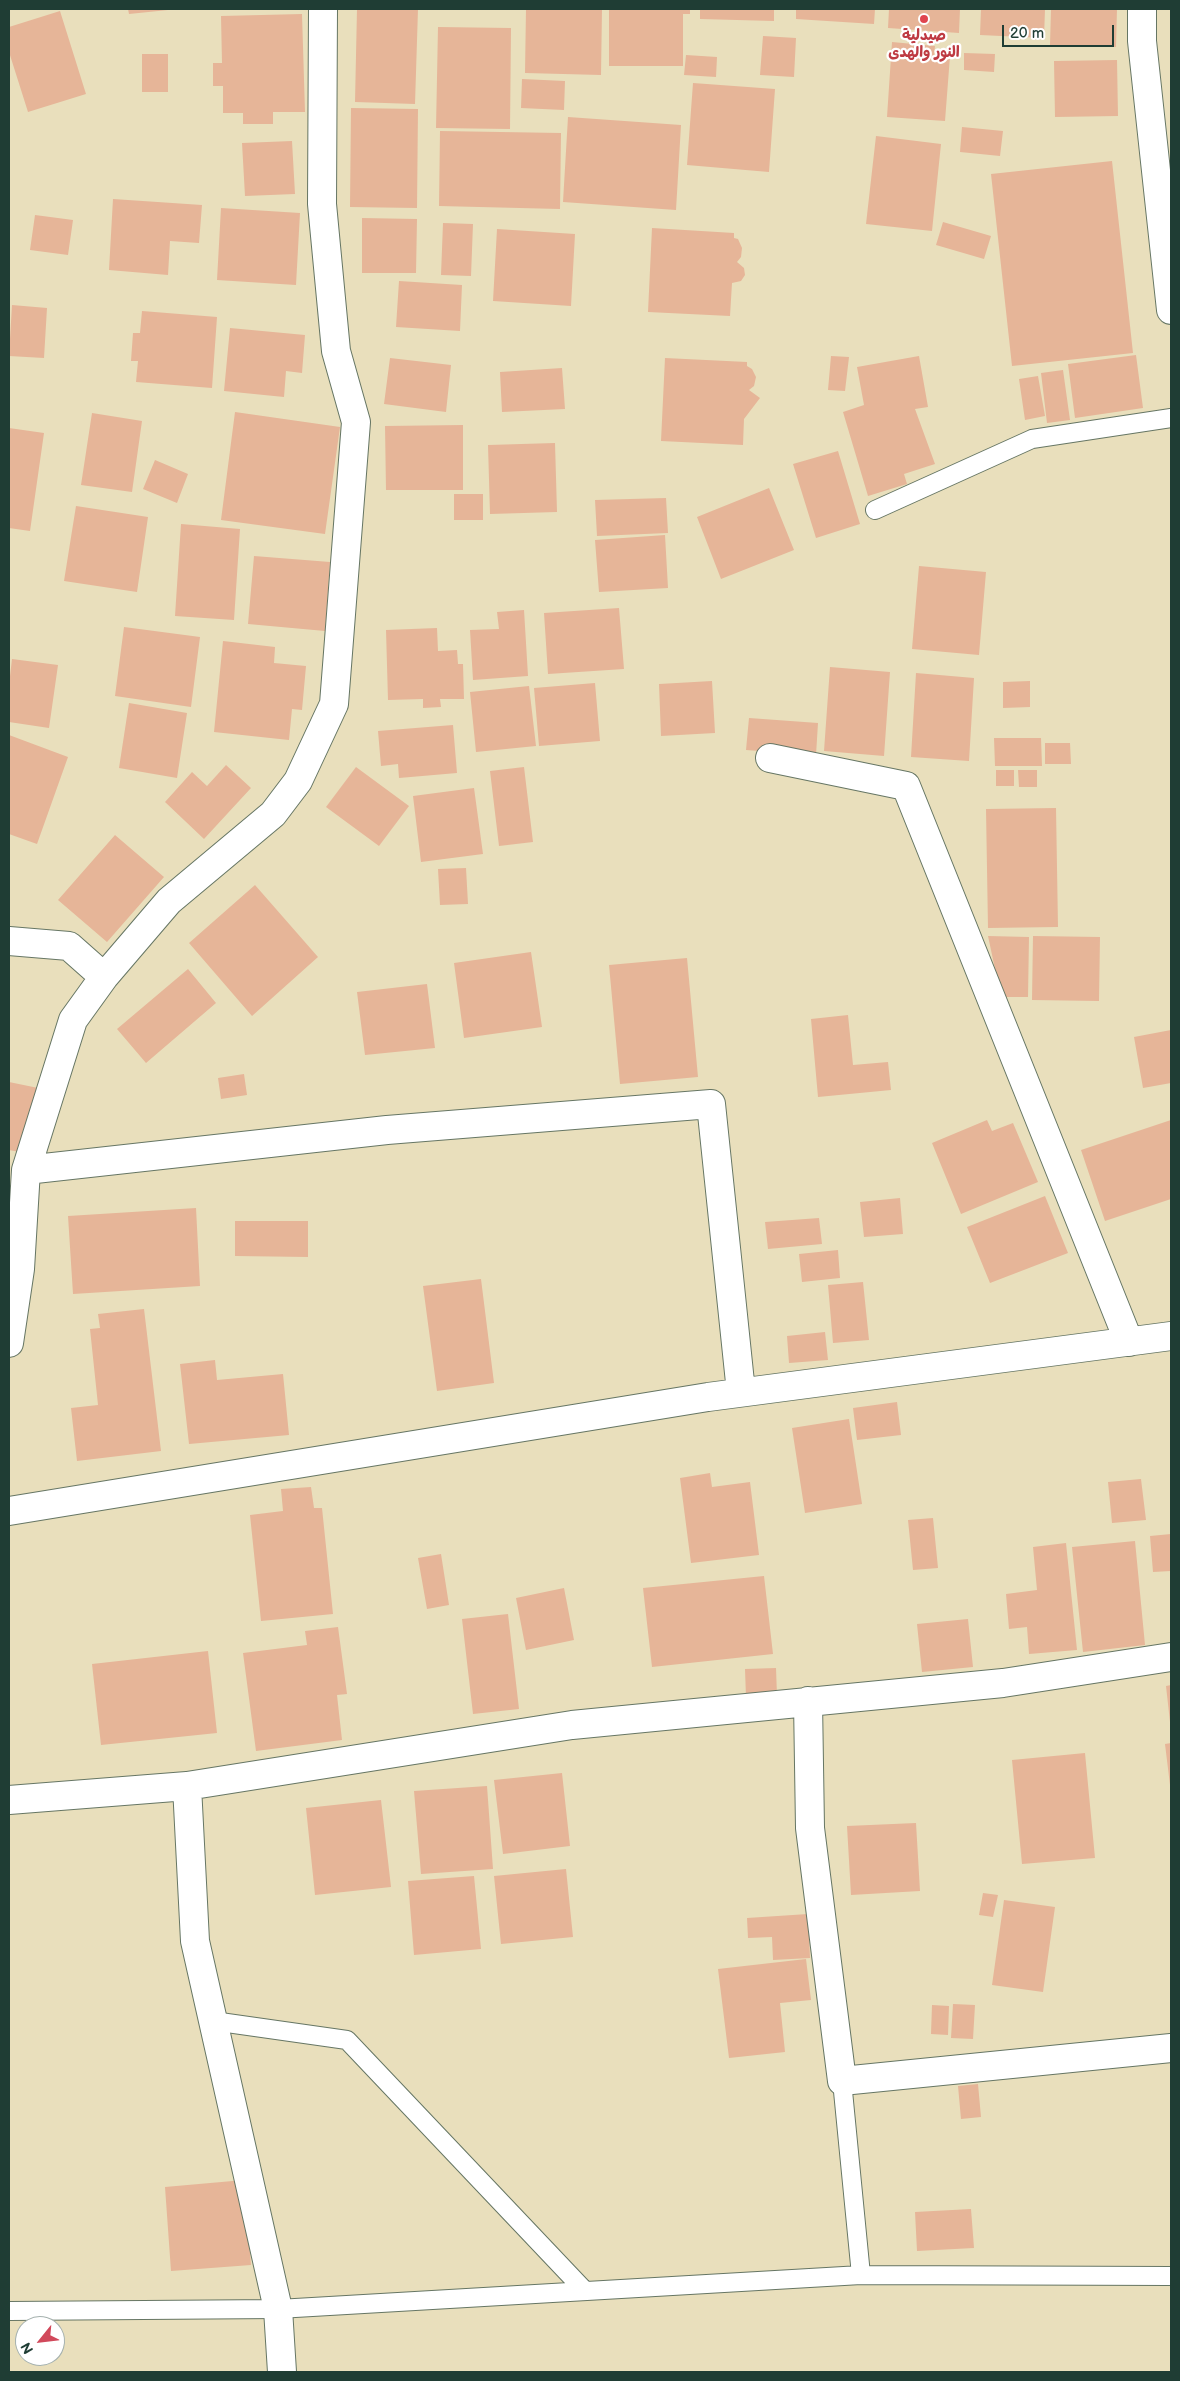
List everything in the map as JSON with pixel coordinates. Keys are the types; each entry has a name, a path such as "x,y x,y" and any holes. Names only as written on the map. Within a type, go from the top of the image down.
{"street":[{"path":"9,1342 14,1268 26,1170 73,1020 104,977 169,901 272,814 298,782 334,704 356,422 336,352 322,204 323,9"},
{"path":"1142,9 1142,41 1171,310"},
{"path":"770,758 906,786 1129,1342"},
{"path":"9,942 69,946 104,977"},
{"path":"26,1170 386,1130 711,1104 741,1392"},
{"path":"9,1511 741,1392 1171,1336"},
{"path":"9,1800 187,1786 572,1725 1003,1683 1171,1657"},
{"path":"808,1701 810,1828 842,2082 1171,2048"},
{"path":"187,1786 196,1941 278,2309 282,2372"}],"lane":[{"path":"875,510 1032,439 1171,418"},
{"path":"213,2021 347,2040 585,2291"},
{"path":"842,2082 861,2275"},
{"path":"9,2311 278,2309 861,2275 1171,2276"}],"building":[{"path":"128,9 167,9 168,10 129,14"},
{"path":"357,9 418,9 415,104 355,102"},
{"path":"526,9 602,9 601,75 525,73"},
{"path":"609,9 690,9 690,14 683,14 683,66 609,66"},
{"path":"700,9 774,9 774,21 700,19"},
{"path":"796,9 875,9 874,24 796,19"},
{"name":"صيدلية النور والهدى","path":"889,9 960,9 959,33 888,28"},
{"path":"981,9 1045,9 1044,38 980,35"},
{"path":"1051,9 1117,9 1116,47 1050,45"},
{"path":"60,11 86,94 28,112 9,52 9,27"},
{"path":"302,14 305,112 273,112 273,124 243,124 243,113 223,113 223,86 213,86 213,63 222,63 221,16"},
{"path":"438,27 511,28 510,129 436,128"},
{"path":"763,36 796,38 794,77 760,75"},
{"path":"892,42 935,46 934,55 950,56 945,121 887,117"},
{"path":"964,53 995,54 994,72 964,70"},
{"path":"142,54 168,54 168,92 142,92"},
{"path":"686,55 717,57 716,77 684,75"},
{"path":"1117,60 1118,116 1055,117 1054,61"},
{"path":"522,79 565,81 564,110 521,108"},
{"path":"693,83 775,89 769,172 687,165"},
{"path":"351,108 418,109 417,208 350,207"},
{"path":"568,117 681,125 676,210 563,202"},
{"path":"962,127 1003,131 1000,156 960,152"},
{"path":"440,131 561,133 560,209 439,206"},
{"path":"876,136 941,144 932,231 866,224"},
{"path":"292,141 295,194 245,196 242,143"},
{"path":"1112,161 1133,353 1012,366 991,174"},
{"path":"113,199 202,205 199,243 170,241 168,275 109,270"},
{"path":"221,208 300,213 296,285 217,280"},
{"path":"35,215 73,220 68,255 30,250"},
{"path":"362,218 417,219 416,273 362,273"},
{"path":"943,222 991,236 984,259 936,245"},
{"path":"443,223 473,224 471,276 441,275"},
{"path":"652,228 734,233 734,238 738,239 742,248 741,257 737,262 744,268 745,275 741,281 732,283 730,316 648,312"},
{"path":"497,229 575,234 571,306 493,301"},
{"path":"399,281 462,285 460,331 396,327"},
{"path":"12,305 47,308 44,358 9,356"},
{"path":"142,311 217,317 212,388 136,382 138,361 131,361 133,333 140,333"},
{"path":"230,328 305,335 302,373 286,371 284,397 224,391"},
{"path":"1136,355 1143,408 1075,418 1068,364"},
{"path":"831,356 849,357 845,391 828,390"},
{"path":"919,356 928,407 915,409 935,464 904,474 907,484 868,496 843,412 864,405 857,367"},
{"path":"390,358 451,365 446,412 384,404"},
{"path":"665,358 747,362 747,366 752,369 756,377 754,386 749,390 760,398 744,419 743,445 661,441"},
{"path":"562,368 565,409 502,412 500,372"},
{"path":"1063,370 1070,420 1047,423 1041,373"},
{"path":"1038,376 1045,416 1025,420 1019,379"},
{"path":"235,412 340,427 325,534 221,520"},
{"path":"92,413 142,421 132,492 81,485"},
{"path":"463,425 463,490 386,490 385,426"},
{"path":"9,428 44,433 30,531 9,528"},
{"path":"555,443 557,512 490,514 488,445"},
{"path":"838,451 860,524 816,538 793,464"},
{"path":"155,460 188,474 177,503 143,489"},
{"path":"769,488 794,550 721,579 697,517"},
{"path":"454,494 483,494 483,520 454,520"},
{"path":"666,498 668,533 597,536 595,500"},
{"path":"76,506 148,517 137,592 64,581"},
{"path":"181,524 240,529 234,620 175,616"},
{"path":"665,535 668,588 599,592 595,540"},
{"path":"254,556 330,562 325,631 248,624"},
{"path":"919,566 986,572 979,655 912,649"},
{"path":"619,608 624,669 548,674 544,613"},
{"path":"524,610 528,676 473,680 470,630 499,629 497,612"},
{"path":"124,627 200,637 191,707 115,696"},
{"path":"437,628 438,651 457,650 458,664 463,664 464,699 440,699 441,707 423,708 423,699 388,700 386,630"},
{"path":"223,641 275,647 274,663 306,666 302,710 292,709 289,740 214,732"},
{"path":"12,659 58,665 49,728 9,722 9,685"},
{"path":"830,667 890,672 884,756 824,751"},
{"path":"916,673 974,678 969,761 911,757"},
{"path":"712,681 715,733 661,736 659,684"},
{"path":"1030,681 1030,707 1003,708 1003,682"},
{"path":"595,683 600,741 539,746 534,688"},
{"path":"529,686 536,746 476,752 470,692"},
{"path":"129,703 187,713 177,778 119,768"},
{"path":"749,718 818,723 816,755 746,750"},
{"path":"453,725 457,773 399,778 398,764 381,766 378,731"},
{"path":"9,735 68,757 37,844 9,834"},
{"path":"994,738 1041,738 1042,766 995,766"},
{"path":"1045,743 1070,743 1071,764 1045,764"},
{"path":"226,765 251,788 204,839 165,802 192,772 207,786"},
{"path":"356,767 409,806 379,846 326,807"},
{"path":"524,767 533,842 499,846 490,771"},
{"path":"996,770 1014,770 1014,786 996,786"},
{"path":"1018,770 1037,770 1037,787 1019,787"},
{"path":"474,788 483,854 421,862 413,796"},
{"path":"1056,808 1058,927 988,928 986,809"},
{"path":"115,835 164,877 107,942 58,900"},
{"path":"466,868 468,904 440,905 438,869"},
{"path":"255,885 318,957 252,1016 189,943"},
{"path":"988,936 1029,937 1028,997 1001,997"},
{"path":"1033,936 1100,937 1099,1001 1032,1000"},
{"path":"531,952 542,1027 464,1038 454,963"},
{"path":"687,958 698,1077 620,1084 609,965"},
{"path":"188,969 216,1003 146,1063 117,1029"},
{"path":"427,984 435,1048 365,1055 357,992"},
{"path":"848,1015 853,1065 888,1062 891,1090 818,1097 811,1019"},
{"path":"1171,1030 1171,1083 1143,1088 1134,1037"},
{"path":"244,1074 247,1095 221,1099 218,1078"},
{"path":"9,1082 43,1089 30,1154 9,1150"},
{"path":"987,1120 992,1131 1013,1123 1038,1182 961,1214 932,1143"},
{"path":"1171,1120 1171,1199 1105,1221 1081,1150"},
{"path":"1045,1196 1068,1253 990,1283 967,1227"},
{"path":"900,1198 903,1234 864,1237 860,1202"},
{"path":"196,1208 200,1286 73,1294 68,1216"},
{"path":"819,1218 822,1244 768,1249 765,1222"},
{"path":"235,1221 308,1221 308,1257 235,1256"},
{"path":"838,1250 840,1278 802,1282 799,1254"},
{"path":"481,1279 494,1383 437,1391 423,1286"},
{"path":"863,1282 869,1340 833,1343 828,1285"},
{"path":"144,1309 161,1451 77,1461 71,1408 98,1405 90,1329 100,1328 98,1314"},
{"path":"825,1332 828,1360 789,1363 787,1336"},
{"path":"215,1360 217,1380 283,1374 289,1435 189,1444 180,1364"},
{"path":"897,1402 901,1435 857,1440 853,1408"},
{"path":"849,1419 862,1504 805,1513 792,1428"},
{"path":"710,1473 712,1487 750,1482 759,1555 691,1563 680,1478"},
{"path":"1141,1479 1146,1520 1112,1523 1108,1482"},
{"path":"311,1487 314,1508 322,1508 333,1614 261,1621 250,1515 283,1511 281,1489"},
{"path":"933,1518 938,1568 913,1570 908,1520"},
{"path":"1171,1534 1171,1571 1153,1572 1150,1536"},
{"path":"1135,1541 1145,1645 1083,1652 1072,1547"},
{"path":"1066,1543 1077,1650 1029,1654 1027,1627 1009,1629 1006,1594 1037,1590 1033,1547"},
{"path":"441,1554 449,1605 427,1609 418,1558"},
{"path":"764,1576 773,1654 652,1667 643,1588"},
{"path":"564,1588 574,1640 526,1650 516,1598"},
{"path":"508,1614 519,1709 473,1714 462,1619"},
{"path":"968,1619 973,1667 922,1672 917,1624"},
{"path":"338,1627 347,1694 337,1695 342,1740 256,1751 243,1653 307,1645 305,1631"},
{"path":"208,1651 217,1733 101,1745 92,1664"},
{"path":"776,1668 777,1696 746,1697 745,1669"},
{"path":"1171,1685 1171,1722 1170,1722 1166,1686"},
{"path":"1171,1743 1171,1785 1170,1785 1165,1744"},
{"path":"1085,1753 1095,1858 1022,1864 1012,1760"},
{"path":"562,1773 570,1846 503,1854 494,1780"},
{"path":"487,1786 493,1869 421,1874 414,1791"},
{"path":"381,1800 391,1887 315,1895 306,1808"},
{"path":"916,1823 920,1891 851,1895 847,1826"},
{"path":"566,1869 573,1937 501,1944 494,1876"},
{"path":"474,1876 481,1949 414,1955 408,1881"},
{"path":"983,1893 998,1895 993,1917 979,1915"},
{"path":"1004,1900 1055,1907 1043,1992 992,1985"},
{"path":"808,1914 810,1958 773,1960 772,1937 748,1938 747,1918"},
{"path":"806,1959 811,2000 780,2003 785,2052 729,2058 718,1969"},
{"path":"953,2004 975,2005 973,2039 951,2038"},
{"path":"932,2005 949,2006 948,2035 931,2034"},
{"path":"978,2084 981,2117 961,2119 958,2086"},
{"path":"244,2180 251,2265 171,2271 165,2187"},
{"path":"971,2209 974,2248 917,2251 915,2212"}],"place":[{"name":"صيدلية النور والهدى","path":"924,19"}]}
